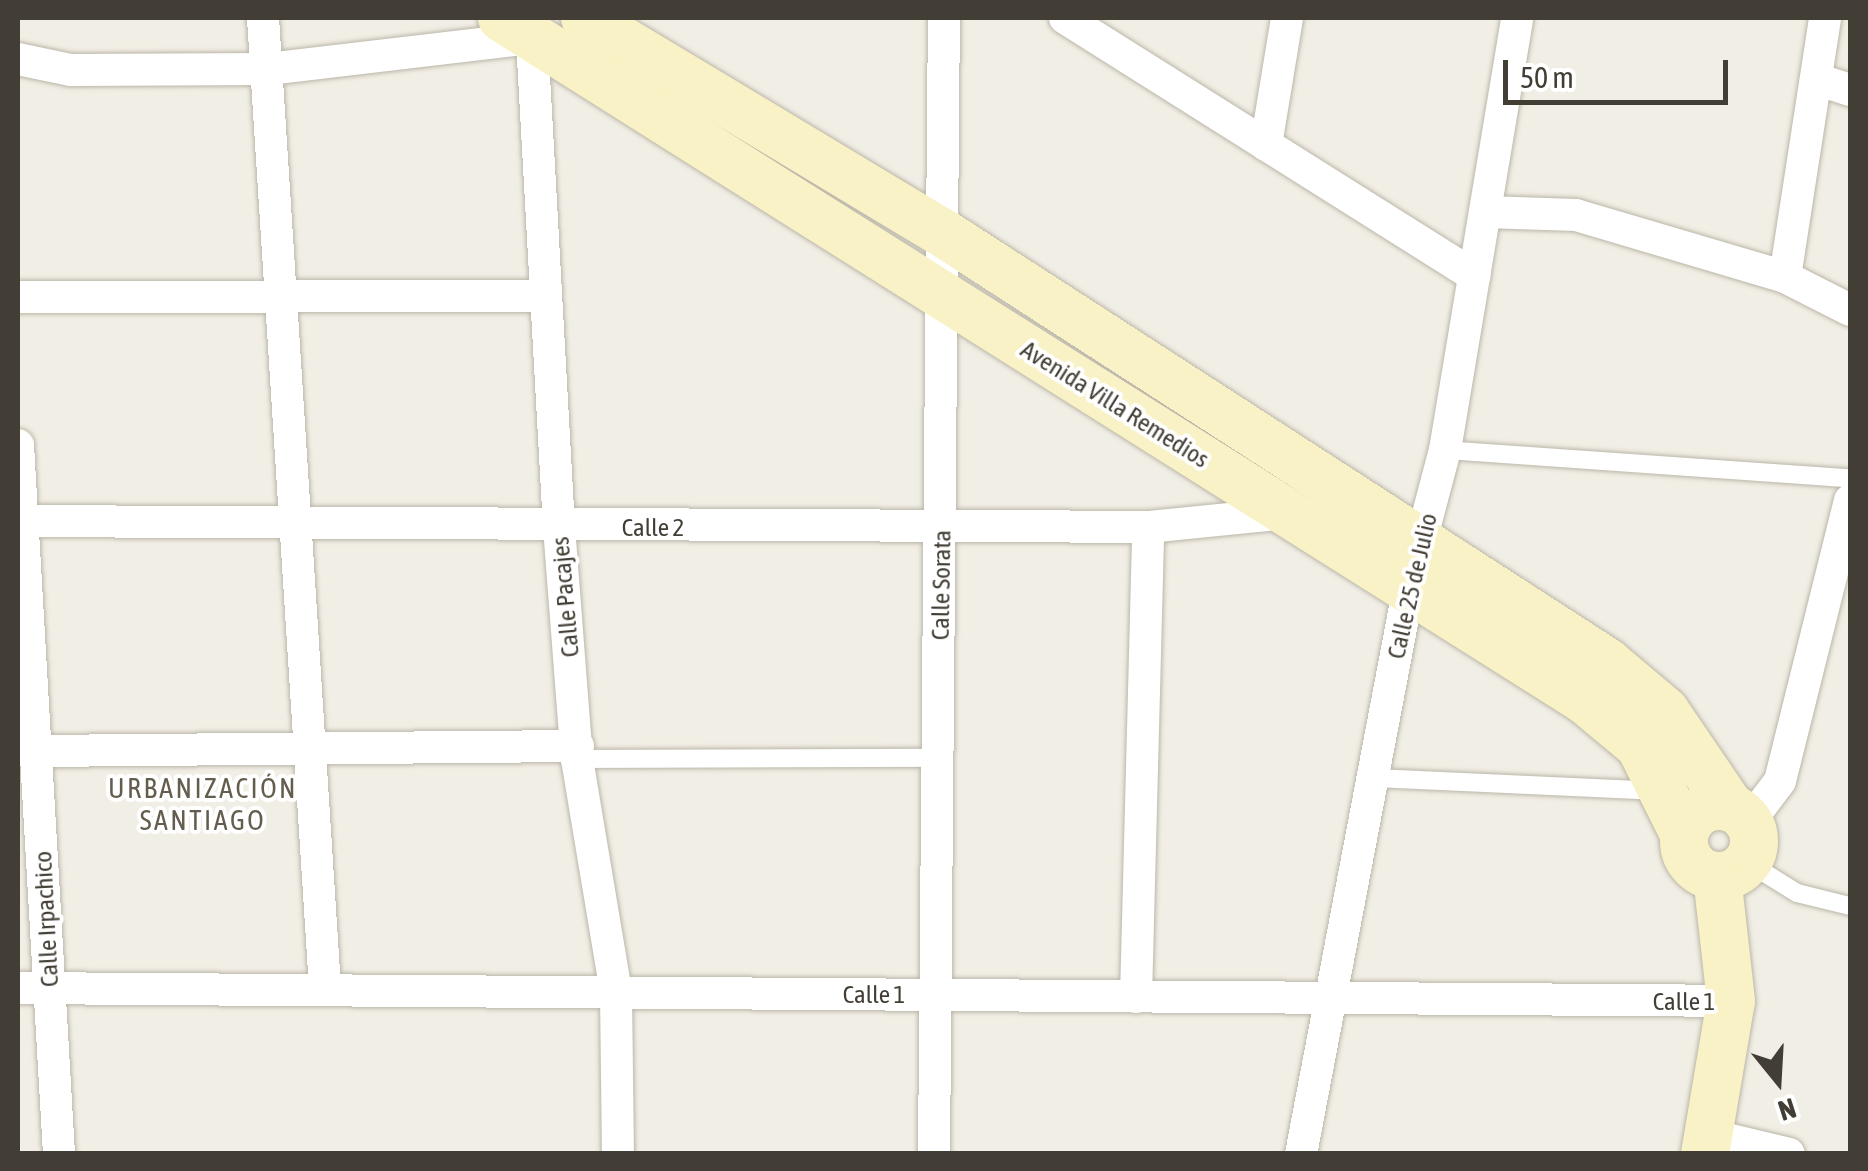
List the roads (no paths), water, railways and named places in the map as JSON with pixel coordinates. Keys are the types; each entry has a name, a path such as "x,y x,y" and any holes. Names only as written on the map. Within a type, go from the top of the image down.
{"main road":[{"name":"Avenida Villa Remedios","path":"522,24 1288,513 1414,565 1607,662 1665,711 1736,842 1695,868 1684,834 1640,746 1414,565 940,231 585,18"},
{"path":"1708,1144 1731,1001 1736,842"}],"street":[{"path":"263,18 325,988"},
{"name":"Calle Sorata","path":"934,1154 946,298 940,231 944,18"},
{"path":"1065,18 1475,276"},
{"path":"1266,144 1287,18"},
{"name":"Calle 25 de Julio","path":"1302,1154 1414,565 1445,450 1517,18"},
{"path":"1785,276 1825,18"},
{"path":"18,59 70,70 268,70 522,24"},
{"name":"Calle Pacajes","path":"522,24 578,753 616,992 618,1154"},
{"path":"1816,78 1850,90"},
{"path":"1486,212 1576,215 1785,276 1850,310"},
{"path":"18,297 541,296"},
{"name":"Calle Irpachico","path":"18,445 36,751 34,988 60,1154"},
{"path":"1736,842 1780,782 1850,500"},
{"name":"Calle 2","path":"20,520 558,527 1148,527 1288,513"},
{"path":"1136,997 1148,527"},
{"path":"36,751 308,748 578,753"},
{"name":"Calle 1","path":"34,988 1731,1001"},
{"path":"1708,1144 1789,1154"}],"lane":[{"path":"1445,450 1850,478"},
{"path":"578,753 938,758"},
{"path":"1373,778 1662,791"},
{"path":"1736,842 1797,892 1850,906"}],"district":[{"name":"URBANIZACIÓN SANTIAGO","path":"203,804"}]}
